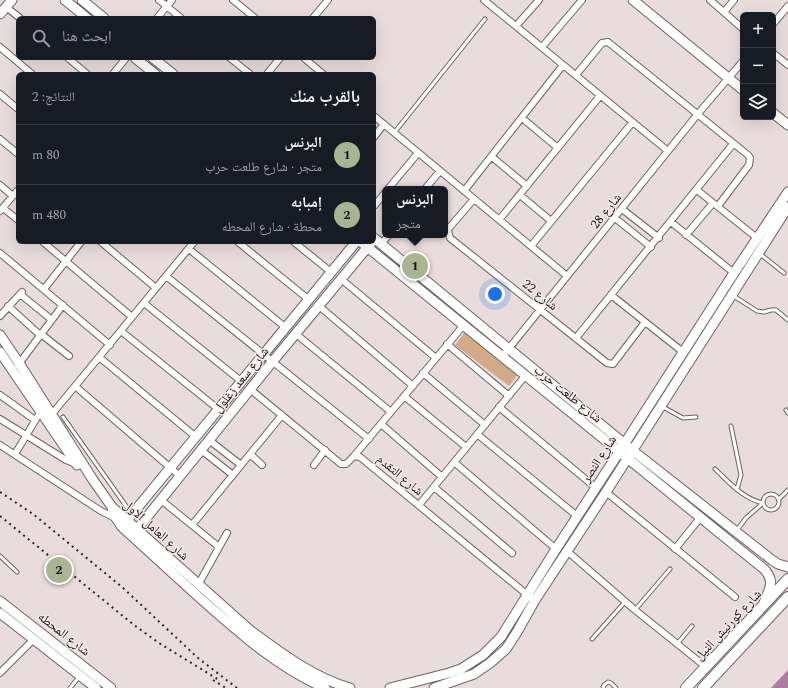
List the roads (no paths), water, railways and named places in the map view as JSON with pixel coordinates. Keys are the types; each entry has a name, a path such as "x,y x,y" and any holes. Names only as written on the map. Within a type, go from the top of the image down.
{"main road":[{"name":"شارع كورنيش النيل","path":"686,688 788,579"},
{"name":"شارع كورنيش النيل","path":"703,688 788,597"}],"street":[{"path":"65,0 85,16"},
{"path":"82,0 102,16"},
{"path":"159,0 179,16"},
{"path":"159,16 172,0"},
{"path":"232,0 252,16"},
{"path":"315,16 328,0"},
{"path":"485,0 632,123 668,151"},
{"path":"516,26 539,0"},
{"path":"542,47 582,0"},
{"path":"633,0 740,88"},
{"path":"710,0 740,26"},
{"path":"724,12 734,0"},
{"path":"0,14 9,3 19,16"},
{"path":"776,20 788,6"},
{"path":"576,75 602,42 608,42 750,158 750,164 686,235"},
{"path":"0,47 30,72"},
{"path":"776,56 788,65"},
{"path":"70,60 85,72"},
{"path":"115,72 124,60"},
{"path":"138,60 152,72"},
{"path":"156,60 170,72"},
{"path":"232,60 248,72"},
{"path":"269,72 278,60"},
{"path":"306,60 321,72"},
{"name":"شارع 28","path":"502,357 697,115 740,64"},
{"path":"464,191 563,65"},
{"path":"0,94 16,107"},
{"path":"499,220 600,96"},
{"path":"776,116 788,125"},
{"path":"376,118 567,276"},
{"path":"522,118 558,148"},
{"path":"531,246 632,123"},
{"path":"376,134 384,124"},
{"path":"0,139 16,152"},
{"path":"576,338 734,144"},
{"path":"390,186 418,153"},
{"path":"492,157 527,186"},
{"path":"428,186 440,171"},
{"path":"0,185 13,196"},
{"path":"697,190 757,238"},
{"path":"16,192 2,209 16,219"},
{"name":"شارع النصر","path":"390,688 449,673 472,663 483,656 501,638 527,594 712,306 788,192"},
{"path":"520,195 552,221"},
{"name":"شارع 22","path":"474,199 449,228 448,231 450,238 607,363 611,364 614,362 645,322"},
{"name":"شارع النصر","path":"437,687 474,674 506,649 534,600 606,492 788,208"},
{"path":"622,209 658,238"},
{"path":"615,218 651,247"},
{"path":"671,222 734,273"},
{"name":"شارع طلعت حرب","path":"376,240 510,348 632,450 772,560 778,564 788,567"},
{"path":"45,244 132,317"},
{"path":"44,289 79,244"},
{"path":"103,244 156,288"},
{"path":"52,414 193,244"},
{"path":"240,244 308,299"},
{"path":"296,244 331,272"},
{"name":"شارع سعد زغلول","path":"127,520 354,244"},
{"name":"شارع طلعت حرب","path":"367,244 463,326 768,573 772,582 763,607"},
{"name":"شارع سعد زغلول","path":"134,533 341,279 367,244"},
{"path":"189,249 285,327"},
{"path":"0,253 110,345"},
{"path":"166,276 369,439"},
{"path":"341,279 436,358"},
{"path":"0,316 21,292 52,320"},
{"path":"611,295 683,352"},
{"path":"144,302 241,381"},
{"path":"13,371 63,305"},
{"path":"8,306 69,356"},
{"path":"319,306 413,386"},
{"path":"712,306 722,312"},
{"path":"250,389 344,464 354,456 369,439 463,326"},
{"path":"121,331 218,408"},
{"path":"296,334 391,412"},
{"name":"شارع العامل الاول","path":"0,335 108,502 116,512 127,520 134,533 247,640 271,658 292,671 325,688"},
{"path":"447,344 509,396"},
{"path":"99,357 196,437"},
{"name":"شارع العامل الاول","path":"1,358 13,371 115,518 127,520"},
{"path":"423,373 485,425"},
{"path":"419,505 525,376"},
{"path":"75,386 180,476"},
{"path":"0,395 35,420"},
{"path":"404,396 466,447"},
{"path":"500,407 596,488"},
{"path":"15,454 40,411"},
{"path":"192,525 282,415"},
{"path":"0,419 66,460 86,468"},
{"path":"381,424 442,477"},
{"path":"477,434 577,516"},
{"path":"209,440 241,465"},
{"path":"0,445 101,511 115,518"},
{"path":"201,450 233,475"},
{"path":"314,465 325,450"},
{"path":"250,454 262,465"},
{"name":"شارع التقدم","path":"354,456 360,457 534,600"},
{"path":"454,462 556,549"},
{"path":"434,487 512,553"},
{"path":"606,492 735,598"},
{"path":"161,500 219,547"},
{"path":"675,549 700,518"},
{"name":"شارع العامل الاول","path":"134,533 198,585 251,631 276,649 314,672 350,688"},
{"path":"198,585 227,533"},
{"path":"566,551 635,610 706,667"},
{"name":"شارع المحطه","path":"0,601 111,688"},
{"path":"1,614 8,607"},
{"name":"شارع المحطه","path":"1,614 96,688"},
{"path":"0,673 34,639"}],"lane":[{"path":"394,132 484,19"},
{"path":"759,253 784,273"},
{"path":"732,295 757,311 764,312 776,310 788,320"},
{"path":"661,406 683,418 696,417"},
{"path":"63,416 127,520"},
{"path":"731,426 741,475 737,490"},
{"path":"715,469 737,490 748,498 763,503 768,510 773,510 779,505 779,499 788,490"},
{"path":"736,532 746,518 763,503 764,497 769,494 775,495 779,499"},
{"path":"0,556 17,572"},
{"path":"635,610 670,569"},
{"path":"592,640 625,601"},
{"path":"677,644 692,626"},
{"path":"70,688 80,676"},
{"path":"603,688 608,682 616,688"}],"railway":[{"path":"0,492 33,514 122,587 198,658 237,688"},
{"path":"0,516 134,625 159,643 219,680"},
{"path":"213,680 226,688"}],"place":[{"name":"البرنس","path":"415,266"},
{"name":"إمبابه","path":"59,570"}]}
